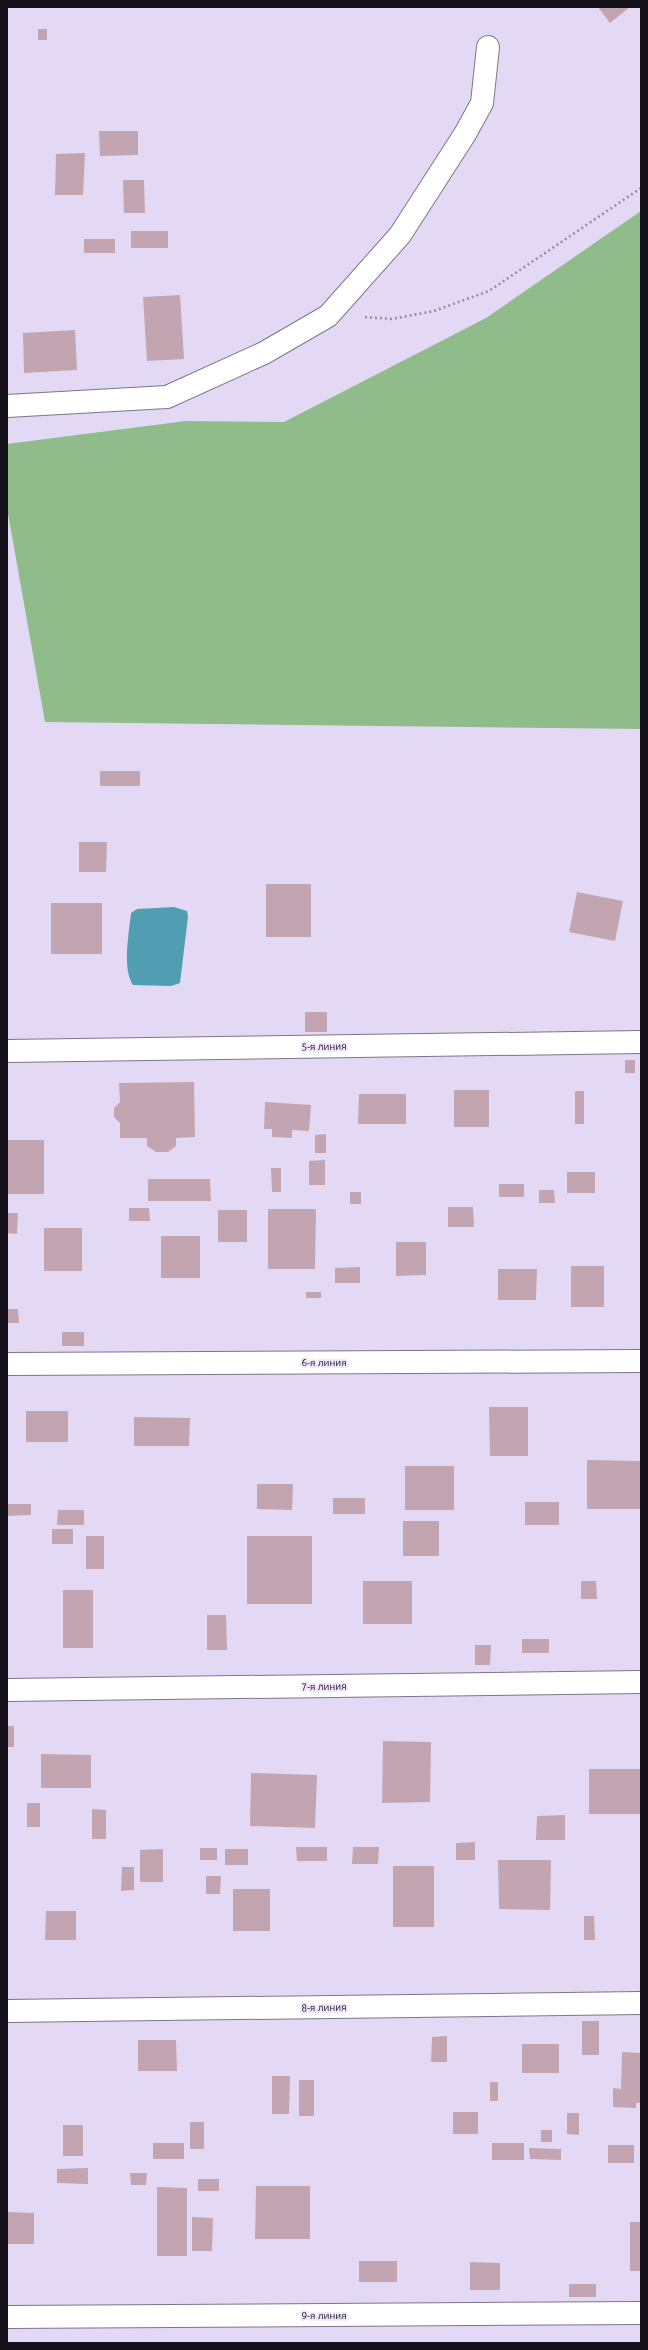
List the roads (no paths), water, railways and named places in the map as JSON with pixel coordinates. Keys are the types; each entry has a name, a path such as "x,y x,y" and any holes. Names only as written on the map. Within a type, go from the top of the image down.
{"street":[{"path":"7,406 167,397 264,353 328,316 400,235 465,134 482,103 488,47"},
{"name":"5-я линия","path":"7,1051 641,1042"},
{"name":"6-я линия","path":"7,1364 641,1361"},
{"name":"7-я линия","path":"7,1690 641,1682"},
{"name":"8-я линия","path":"7,2011 641,2002"},
{"name":"9-я линия","path":"7,2317 641,2313"}],"water":[{"path":"174,907 187,911 188,917 180,983 171,986 133,985 128,970 127,960 131,913 137,909"}]}
